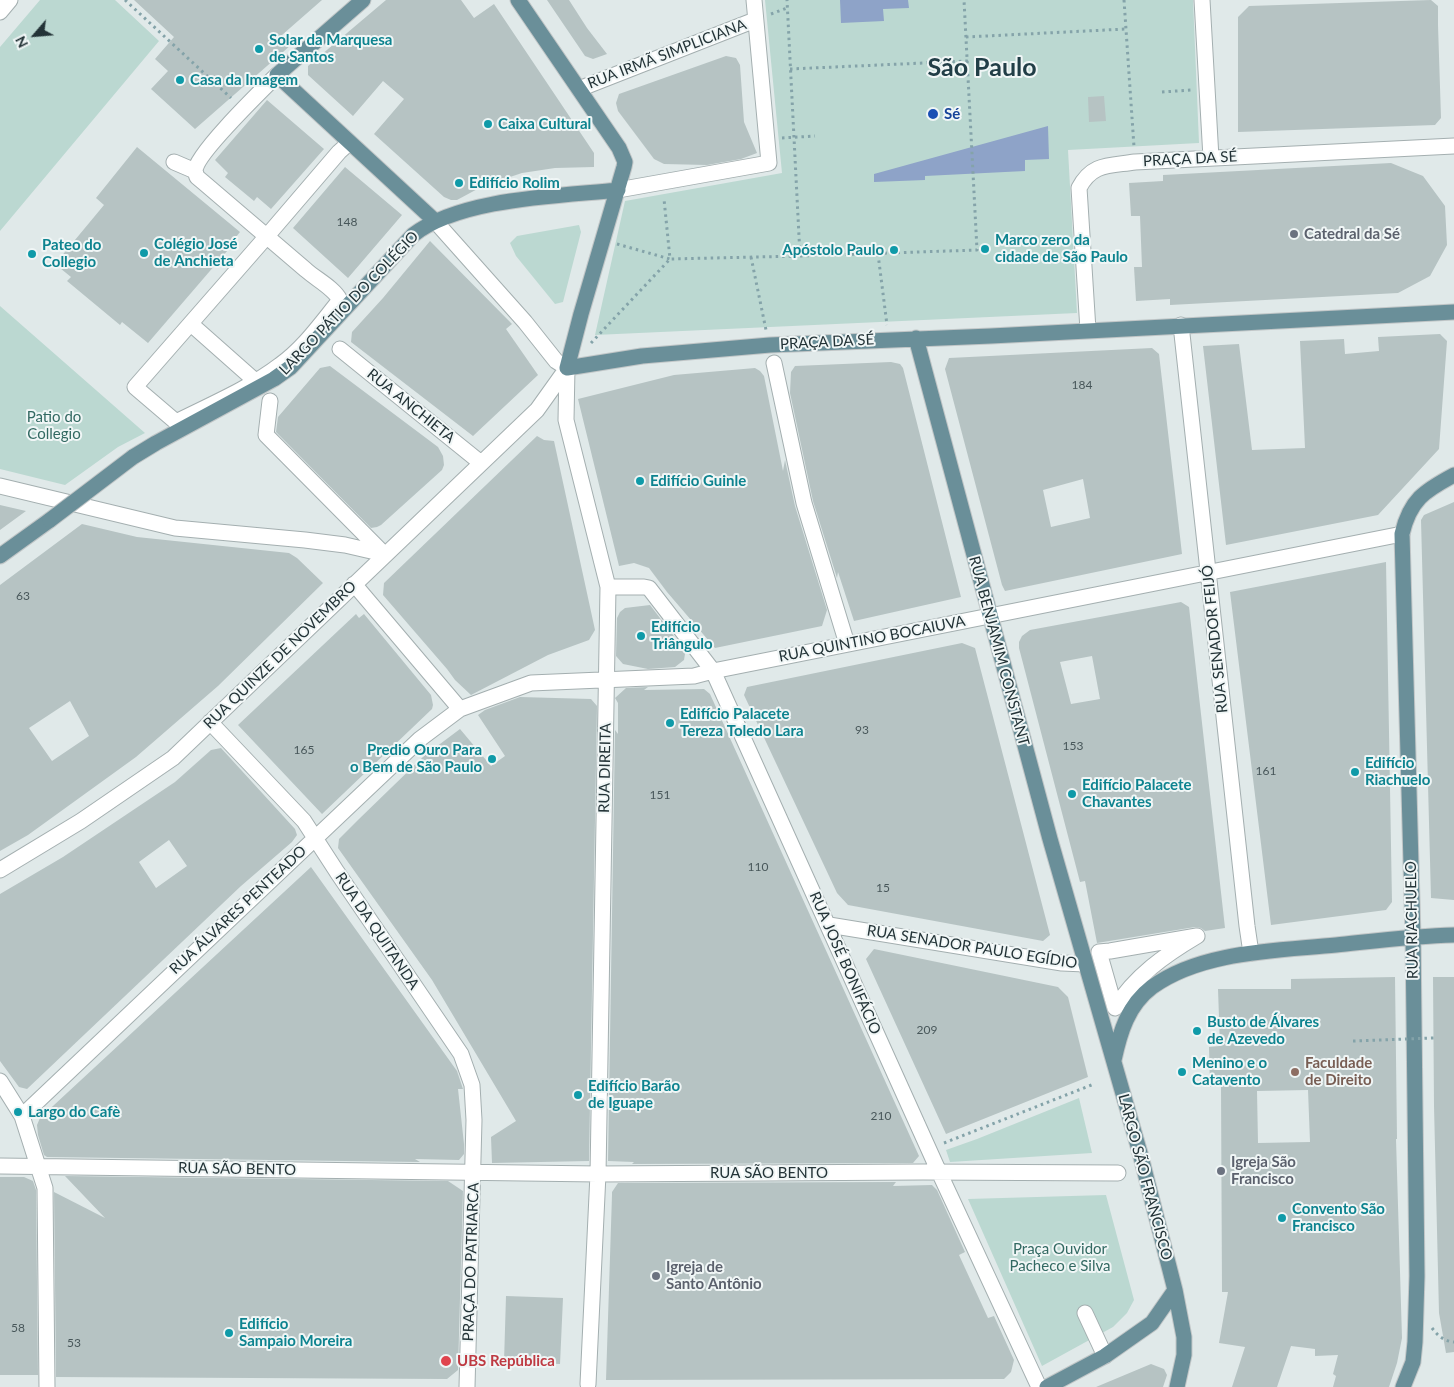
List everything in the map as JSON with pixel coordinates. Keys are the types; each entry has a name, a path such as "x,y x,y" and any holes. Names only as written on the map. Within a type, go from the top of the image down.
{"main road":[{"path":"363,0 277,75 434,221 514,200 618,190"},
{"path":"518,0 623,156 624,167 618,190 567,368"},
{"name":"LARGO PÁTIO DO COLÉGIO","path":"0,556 133,457 274,379 291,367 413,235 434,221"},
{"name":"PRAÇA DA SÉ","path":"567,368 642,356 770,344 991,336 1454,312"},
{"name":"RUA BENJAMIM CONSTANT","path":"916,338 989,616 1085,964"},
{"name":"RUA RIACHUELO","path":"1403,1387 1413,1362 1417,1276 1413,937 1402,534 1406,518 1419,496 1435,485 1454,476"},
{"name":"LARGO SÃO FRANCISCO","path":"1114,1064 1119,1037 1129,1012 1151,988 1191,968 1252,953 1413,937 1454,935"},
{"name":"LARGO SÃO FRANCISCO","path":"1085,964 1140,1153 1176,1290 1184,1337 1184,1355 1177,1387"},
{"path":"1047,1387 1105,1356 1152,1323 1176,1290"}],"street":[{"path":"0,12 10,0"},
{"path":"618,190 768,163 754,0"},
{"path":"1202,0 1211,158"},
{"name":"RUA IRMÃ SIMPLICIANA","path":"579,89 756,20"},
{"path":"174,162 195,171 198,160 244,108 277,75"},
{"path":"252,378 191,324 349,142"},
{"name":"PRAÇA DA SÉ","path":"1088,330 1079,188 1084,177 1094,169 1135,162 1454,146"},
{"name":"LARGO PÁTIO DO COLÉGIO","path":"191,324 135,387 176,422 258,380 280,366 302,347 340,300 197,177 195,171"},
{"path":"434,221 525,322 556,362 567,368"},
{"name":"RUA SENADOR FEIJÓ","path":"1181,325 1247,926 1252,953"},
{"name":"RUA ANCHIETA","path":"340,349 481,463"},
{"path":"774,363 804,503 846,644"},
{"name":"RUA QUINZE DE NOVEMBRO","path":"0,870 81,821 173,758 536,410 567,368"},
{"name":"RUA DIREITA","path":"567,368 566,420 608,587 598,1174"},
{"path":"270,401 266,435 384,554"},
{"path":"0,486 175,528 305,540 345,545 384,554"},
{"name":"RUA QUINTINO BOCAIUVA","path":"606,680 694,676 1402,534"},
{"path":"354,584 460,709"},
{"name":"RUA JOSÉ BONIFÁCIO","path":"608,587 644,586 649,588 713,671 939,1172 1040,1387"},
{"name":"RUA ÁLVARES PENTEADO","path":"22,1116 420,739 460,709 531,683 606,680"},
{"name":"RUA DA QUITANDA","path":"210,722 304,821 461,1054 472,1085 474,1120 473,1173"},
{"name":"RUA SENADOR PAULO EGÍDIO","path":"829,925 1062,963 1085,964"},
{"path":"1196,936 1152,967 1132,985 1115,1008 1099,952 1196,936"},
{"path":"0,1081 22,1116 45,1188 47,1387"},
{"name":"RUA SÃO BENTO","path":"0,1166 473,1173"},
{"path":"939,1172 1118,1173"},
{"name":"RUA SÃO BENTO","path":"598,1174 939,1172"},
{"name":"PRAÇA DO PATRIARCA","path":"467,1387 473,1173 598,1174"},
{"path":"588,1384 598,1174"},
{"path":"1085,1313 1105,1356"}],"path":[{"path":"125,0 237,103"},
{"path":"787,0 800,256"},
{"path":"612,242 670,259 977,250 964,0"},
{"path":"1124,0 1135,162"},
{"path":"966,37 1126,29"},
{"path":"790,69 968,60"},
{"path":"1162,92 1207,90"},
{"path":"767,139 815,136"},
{"path":"586,349 670,259 662,182"},
{"path":"878,254 887,326"},
{"path":"751,257 767,334"},
{"path":"1353,1041 1434,1038"},
{"path":"929,1149 1094,1084"},
{"path":"1429,1323 1437,1336 1454,1342"}],"green space":[{"path":"40,0 115,0 159,41 0,231 0,47"},
{"path":"765,0 1193,0 1199,143 1068,150 1077,313 595,335 625,201 782,173"},
{"path":"579,225 581,232 563,302 555,304 516,256 510,243 517,236"},
{"name":"Patio do Collegio","path":"0,306 145,433 118,447 65,485 0,469"},
{"path":"1079,1098 1092,1153 950,1162 946,1150"},
{"name":"Praça Ouvidor Pacheco e Silva","path":"1106,1195 1134,1300 1127,1313 1113,1327 1042,1366 968,1199"}],"water":[{"path":"840,0 908,0 909,8 883,9 884,21 841,23"},
{"path":"1048,126 1049,159 1025,160 1025,171 925,176 925,180 874,182 874,174"}],"building":[{"path":"134,0 322,0 282,35 291,45 195,129 151,89 168,71 155,59 174,37"},
{"path":"386,0 461,0 474,18 494,4 594,153 594,167 555,168 522,173 483,186 457,200 444,197 374,134 404,99 383,81 353,116 308,75 308,66"},
{"path":"547,0 569,0 607,54 593,59 585,56"},
{"path":"1431,0 1438,6 1441,118 1435,125 1238,132 1238,17 1249,6"},
{"path":"726,56 736,58 740,65 744,122 757,153 741,159 707,165 664,164 654,159 618,111 616,103 619,94"},
{"path":"1104,96 1106,121 1089,122 1088,97"},
{"path":"267,100 324,149 271,209 257,197 254,201 225,177 228,173 215,160"},
{"name":"Colégio José de Anchieta","path":"137,147 240,232 232,242 234,243 148,343 122,322 120,325 67,281 71,277 55,264 104,205 96,198"},
{"name":"Catedral da Sé","path":"1391,163 1423,176 1445,206 1447,245 1430,276 1398,293 1170,305 1170,299 1136,301 1134,267 1142,267 1140,216 1131,216 1129,183 1163,181 1163,175"},
{"path":"345,167 402,215 348,278 293,228"},
{"path":"430,241 512,324 506,329 538,375 473,436 351,342 352,332"},
{"path":"1440,334 1447,341 1439,449 1378,515 1226,545 1203,346 1239,344 1252,450 1305,448 1300,341 1344,339 1345,354 1379,351 1378,337"},
{"path":"1152,348 1159,354 1182,554 1005,591 945,369 949,358","holes":["1083,479 1090,518 1051,527 1043,490"]},
{"path":"891,362 900,364 903,368 961,597 854,621 838,572 837,578 813,501 790,393 791,372 795,366"},
{"path":"330,366 438,447 443,456 444,465 442,470 377,527 371,528 276,432 278,417 320,368"},
{"path":"755,368 764,376 783,471 785,460 795,506 827,610 822,626 715,648 649,568 634,563 619,566 578,399 674,375"},
{"path":"537,436 544,440 554,441 595,630 589,640 548,655 471,695 455,680 383,595 384,583"},
{"path":"1454,502 1454,900 1431,898 1421,520 1424,515"},
{"path":"0,505 26,511 0,530"},
{"path":"82,524 137,537 289,553 297,558 323,583 218,686 136,757 28,835 0,851 0,585","holes":["70,701 89,736 52,761 29,728"]},
{"path":"1386,562 1392,902 1386,910 1271,925 1230,592"},
{"path":"1181,602 1189,607 1225,928 1205,931 1195,927 1097,943 1085,881 1080,882 1019,648 1022,636 1030,630","holes":["1092,656 1100,699 1071,704 1060,662"]},
{"path":"650,605 683,648 684,660 675,667 648,669 623,664 616,656 617,618 620,612 625,608"},
{"path":"356,614 359,618 364,614 431,695 433,705 432,709 322,814 238,725"},
{"path":"962,643 975,648 1050,935 1043,941 848,905 837,893 744,695 747,687"},
{"path":"648,687 644,690 704,689 710,694 919,1156 913,1163 632,1164 634,1162 608,1161 615,730 618,734 618,703 615,698 626,688"},
{"path":"520,697 591,699 597,706 589,1161 492,1163 491,1137 516,1121 432,980 338,848 339,839 359,819 424,756 460,729 491,766 505,756 478,715 485,710"},
{"path":"221,748 295,829 297,835 292,842 241,886 27,1089 19,1087 0,1061 0,894 63,857 175,782 211,750","holes":["169,840 187,866 156,888 139,862"]},
{"path":"311,867 457,1071 463,1089 458,1089 464,1144 464,1154 459,1160 415,1159 420,1162 47,1157 44,1155 38,1135 37,1125 40,1118"},
{"path":"874,949 1058,987 1068,997 1088,1077 946,1134 866,959"},
{"path":"1395,977 1396,1139 1402,1338 1397,1363 1389,1387 1333,1387 1336,1376 1333,1374 1338,1355 1315,1356 1315,1349 1291,1346 1277,1387 1232,1387 1245,1347 1219,1343 1228,1292 1222,1292 1221,1086 1210,1087 1209,1047 1220,1046 1218,989 1291,989 1291,979","holes":["1308,1090 1310,1142 1258,1143 1257,1091"]},
{"path":"1433,977 1454,977 1454,1352 1446,1353 1439,1313"},
{"path":"65,1176 448,1181 463,1191 458,1370 447,1379 56,1377 54,1192 105,1218"},
{"path":"0,1177 24,1177 33,1181 36,1190 38,1375 0,1375"},
{"path":"896,1182 893,1186 932,1185 937,1190 965,1252 959,1255 988,1318 994,1316 1014,1360 1011,1372 1004,1379 606,1380 612,1192 618,1183"},
{"path":"506,1296 563,1298 560,1364 504,1362"},
{"path":"1151,1364 1164,1369 1167,1375 1163,1387 1096,1387"}],"place":[{"name":"Solar da Marquesa de Santos","path":"259,49"},
{"name":"Casa da Imagem","path":"180,80"},
{"name":"Sé","path":"933,114"},
{"name":"Caixa Cultural","path":"488,124"},
{"name":"Edifício Rolim","path":"459,183"},
{"name":"Catedral da Sé","path":"1294,234"},
{"name":"Marco zero da cidade de São Paulo","path":"985,249"},
{"name":"Apóstolo Paulo","path":"894,250"},
{"name":"Colégio José de Anchieta","path":"144,253"},
{"name":"Pateo do Collegio","path":"32,254"},
{"name":"Edifício Guinle","path":"640,481"},
{"name":"Edifício Triângulo","path":"641,636"},
{"name":"Edifício Palacete Tereza Toledo Lara","path":"670,723"},
{"name":"Predio Ouro Para o Bem de São Paulo","path":"492,759"},
{"name":"Edifício Riachuelo","path":"1355,772"},
{"name":"Edifício Palacete Chavantes","path":"1072,794"},
{"name":"Busto de Álvares de Azevedo","path":"1197,1031"},
{"name":"Menino e o Catavento","path":"1182,1072"},
{"name":"Faculdade de Direito","path":"1295,1072"},
{"name":"Edifício Barão de Iguape","path":"578,1095"},
{"name":"Largo do Cafè","path":"18,1112"},
{"name":"Igreja São Francisco","path":"1221,1171"},
{"name":"Convento São Francisco","path":"1282,1218"},
{"name":"Igreja de Santo Antônio","path":"656,1276"},
{"name":"Edifício Sampaio Moreira","path":"229,1333"},
{"name":"UBS República","path":"446,1361"}],"district":[{"name":"São Paulo","path":"982,68"}]}
